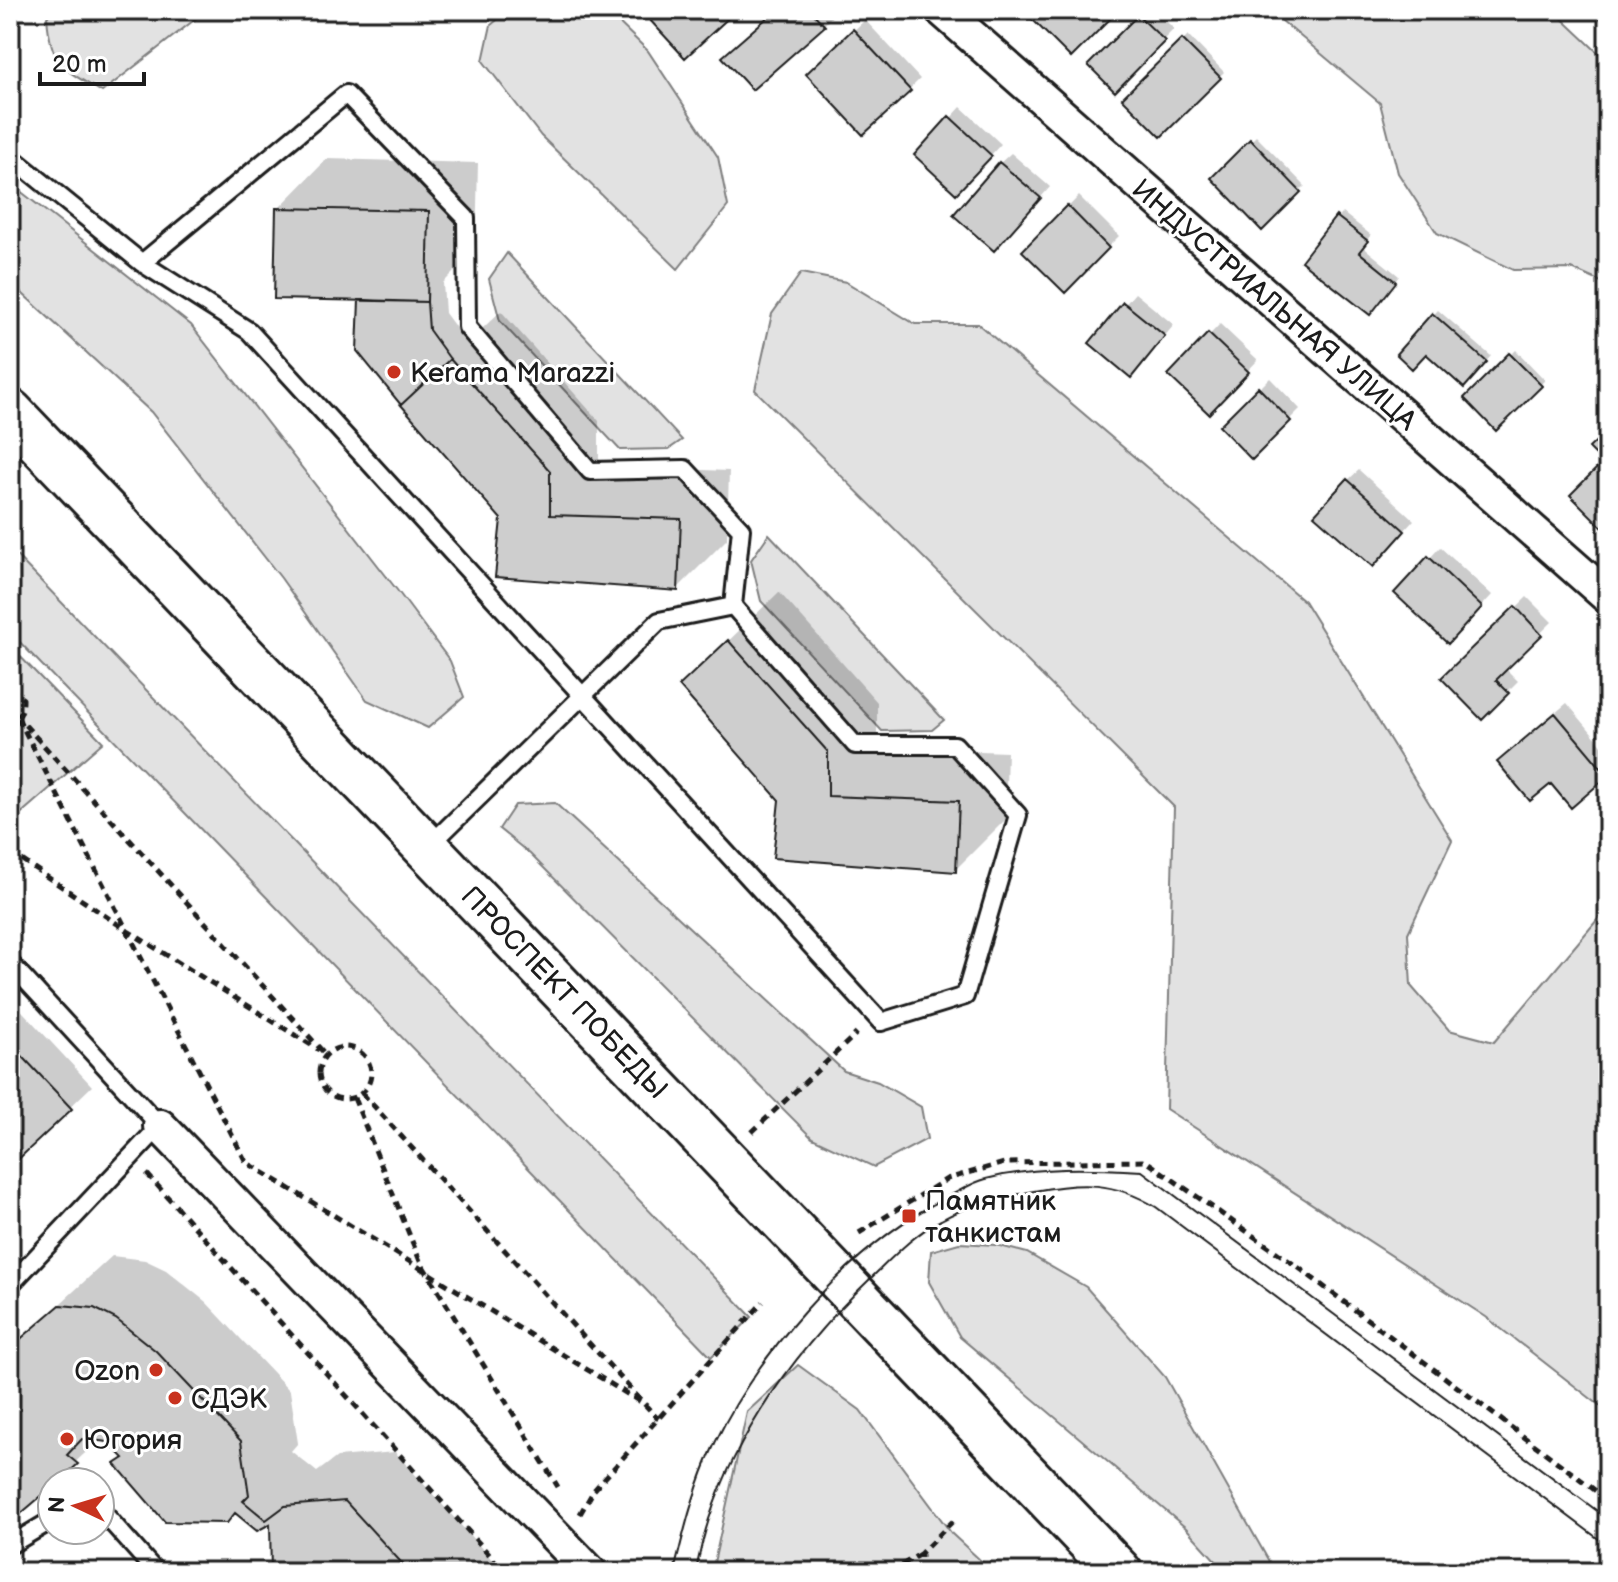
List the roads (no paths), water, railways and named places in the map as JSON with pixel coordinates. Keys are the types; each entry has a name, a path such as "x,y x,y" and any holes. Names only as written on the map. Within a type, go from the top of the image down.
{"main road":[{"name":"ПРОСПЕКТ ПОБЕДЫ","path":"10,412 1109,1566"}],"street":[{"name":"ИНДУСТРИАЛЬНАЯ УЛИЦА","path":"942,10 1608,597"},
{"path":"160,1126 590,1572"}],"lane":[{"path":"10,156 142,263 249,331 881,1022 965,996 1018,815 955,745 855,745 733,606 741,529 685,469 590,471 467,327 466,218 346,94 142,263"},
{"path":"427,848 659,621 733,606"},
{"path":"10,963 160,1126 10,1285"},
{"path":"116,1527 156,1572"},
{"path":"10,1545 36,1530"}],"tram line":[{"path":"674,1572 697,1488 725,1423 776,1346 806,1310 874,1245 911,1218 981,1180 1044,1170 1142,1171 1608,1519"},
{"path":"696,1572 720,1489 738,1450 785,1375 841,1308 912,1239 952,1214 1010,1196 1082,1185 1126,1192 1156,1207 1608,1546"}],"place":[{"name":"Kerama Marazzi","path":"394,372"},
{"name":"Памятник танкистам","path":"909,1216"},
{"name":"Ozon","path":"156,1370"},
{"name":"СДЭК","path":"175,1398"},
{"name":"Югория","path":"67,1439"}]}
